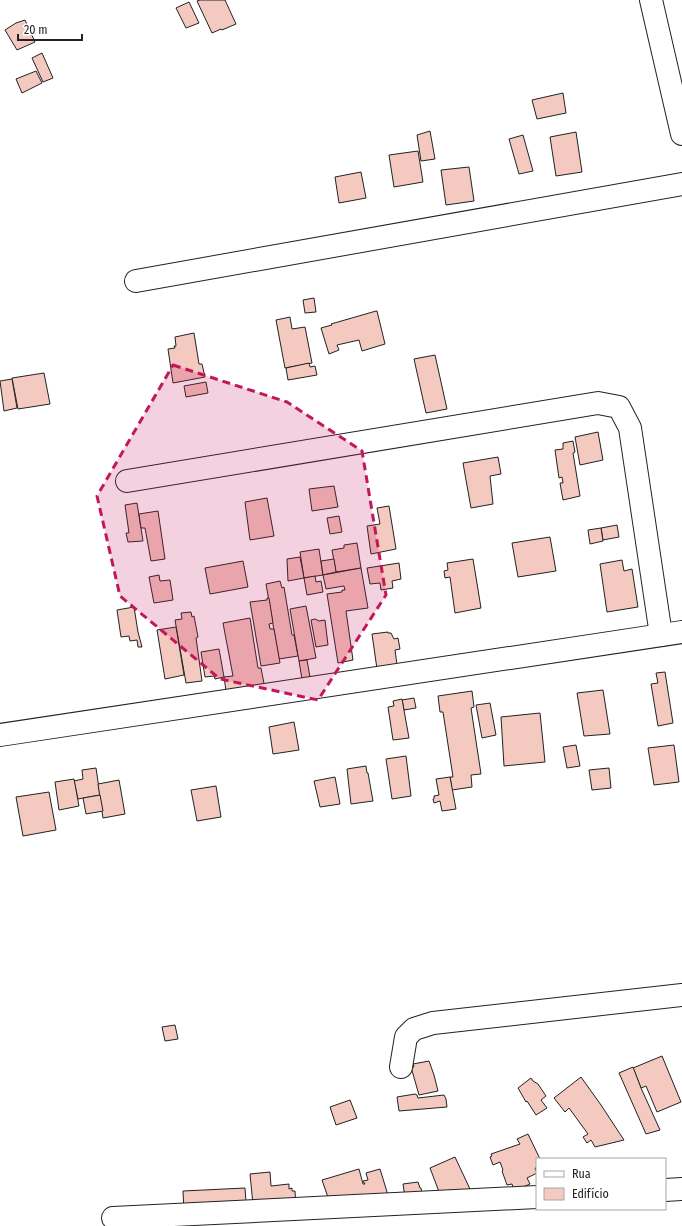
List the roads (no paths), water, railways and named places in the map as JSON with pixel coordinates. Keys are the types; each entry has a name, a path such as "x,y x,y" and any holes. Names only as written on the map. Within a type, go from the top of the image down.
{"street":[{"path":"651,0 682,134"},
{"path":"136,281 682,184"},
{"path":"127,480 598,403 619,407 630,428 661,635"},
{"path":"0,736 682,632"},
{"path":"401,1067 406,1037 414,1029 433,1023 682,995"},
{"path":"666,1190 682,1189"},
{"path":"113,1218 536,1196"}]}
